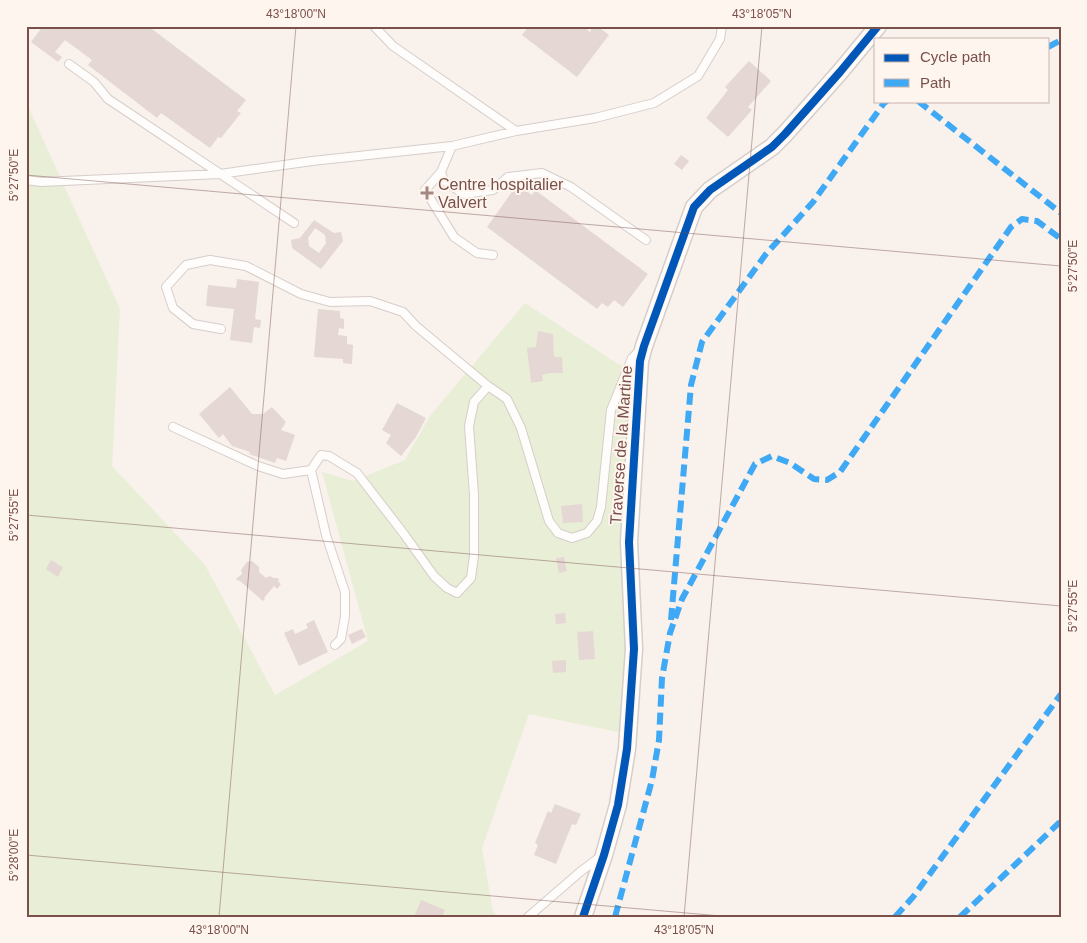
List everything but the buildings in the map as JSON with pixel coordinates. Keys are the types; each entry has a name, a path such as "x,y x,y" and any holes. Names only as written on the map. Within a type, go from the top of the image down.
{"street":[{"name":"Traverse de la Martine","path":"583,917 604,855 618,804 627,749 634,649 629,542 640,361 644,346 694,207 710,190 772,147 840,72 878,26"}],"lane":[{"path":"374,26 392,46 516,131"},
{"path":"26,180 41,182 220,174 312,161 452,146 516,131 595,118 654,103 698,76 720,39 722,26"},
{"path":"69,64 94,82 108,100 294,223"},
{"path":"452,146 441,172 424,190 454,237 477,253 493,255"},
{"path":"441,172 444,180 464,194 492,190 508,177 542,173 571,186 646,240"},
{"path":"221,329 193,324 173,308 166,287 186,265 210,260 246,266 301,294 330,302 370,301 404,312 416,326 488,386 507,399 521,428 549,521 558,533 572,538 587,533 597,521 601,507 611,410 632,358 644,346"},
{"path":"335,645 341,639 345,616 345,592 326,535 311,470 321,455 329,456 357,473 434,576 447,588 457,593 471,578 474,556 474,495 469,426 474,402 488,386"},
{"path":"173,427 258,466 283,474 311,470"},
{"path":"528,917 580,872 604,855"}],"green space":[{"path":"26,102 120,309 112,466 205,565 275,695 368,641 322,472 353,481 405,460 430,416 525,303 618,364 633,368 629,664 623,733 529,714 482,848 493,912 501,917 26,917"}],"marked path":[{"path":"1050,46 1061,40"},
{"path":"671,620 691,385 702,342 766,254 813,202 886,102"},
{"path":"919,102 1061,213"},
{"path":"615,917 652,780 659,740 662,678 670,633 682,599 755,464 772,456 790,463 814,479 827,480 840,472 1011,227 1022,219 1037,221 1061,239"},
{"path":"895,917 913,897 1061,694"},
{"path":"960,917 1061,821"}],"cycle path":[{"path":"583,917 604,855 618,805 627,749 634,649 629,542 640,361 644,346 694,207 710,190 772,147 840,72 878,26"}],"place":[{"name":"Centre hospitalier Valvert","path":"427,193"}]}
